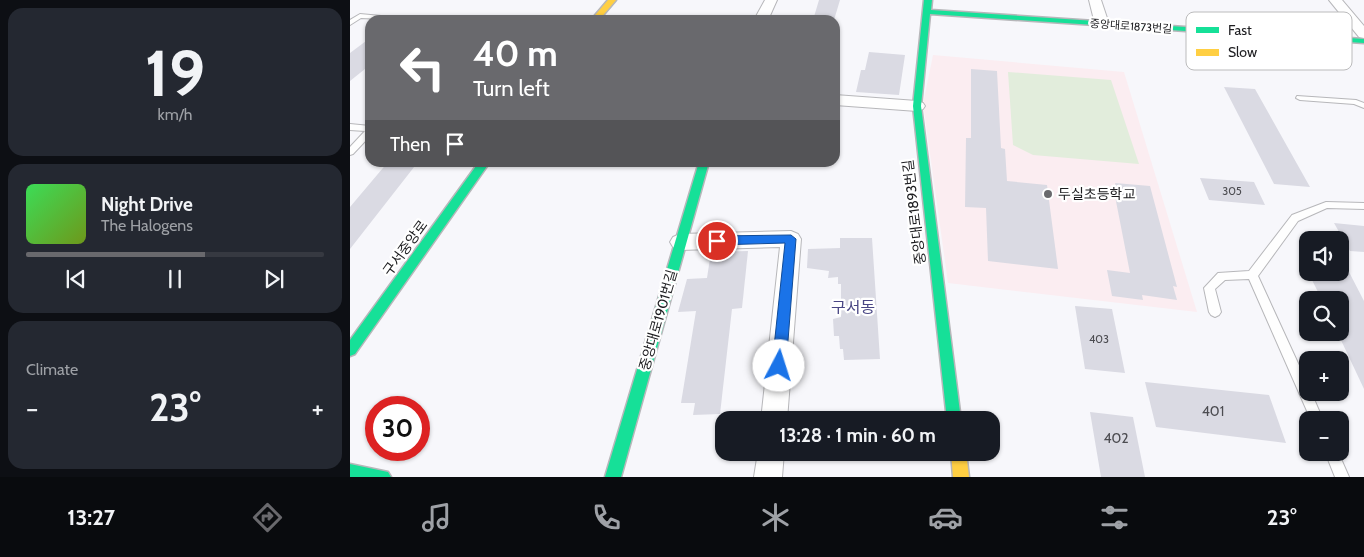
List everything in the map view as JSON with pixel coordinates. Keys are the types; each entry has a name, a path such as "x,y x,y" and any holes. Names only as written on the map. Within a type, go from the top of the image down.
{"street":[{"path":"599,15 612,0"},
{"path":"764,15 771,0"},
{"path":"1095,0 1102,24"},
{"path":"1335,0 1345,12"},
{"name":"중앙대로1873번길","path":"928,6 1102,24 1186,29"},
{"name":"중앙대로1893번길","path":"928,6 917,106 953,411"},
{"path":"1352,20 1364,34"},
{"path":"840,100 917,106"},
{"name":"구서중앙로","path":"350,350 480,167"},
{"name":"중앙대로1901번길","path":"613,477 702,167"},
{"path":"680,242 791,239 775,411"},
{"path":"768,477 770,461"},
{"path":"959,461 961,477"},
{"path":"350,472 383,477"}],"lane":[{"path":"350,23 360,16 365,16"},
{"path":"1300,98 1356,102 1364,106"},
{"path":"350,127 365,129"},
{"path":"350,152 365,136"},
{"path":"1252,275 1295,218 1326,205 1364,206"},
{"path":"1216,312 1209,288 1222,276 1252,275"},
{"path":"1252,275 1313,411"},
{"path":"1335,461 1342,477"}],"shaded area":[{"name":"두실초등학교","path":"933,55 1124,72 1197,312 948,283 923,104"}],"green space":[{"path":"1008,72 1111,80 1139,164 1033,155 1013,145"}],"building":[{"path":"819,0 840,0 836,15 814,15"},
{"path":"365,42 365,69 350,81 350,53"},
{"path":"869,52 905,55 899,95 856,92 861,70 865,70"},
{"path":"971,69 997,71 1001,148 1005,149 1007,181 1047,185 1058,269 988,261 986,208 965,207 966,138 971,138"},
{"path":"1224,87 1255,89 1310,187 1274,184"},
{"path":"384,167 414,167 350,249 350,207"},
{"path":"1200,178 1254,182 1265,205 1209,200"},
{"path":"1115,183 1150,186 1177,287 1173,286 1177,300 1142,295 1143,300 1112,296 1107,270 1130,273 1114,191 1117,191"},
{"path":"1334,223 1364,226 1364,252 1350,251 1349,231 1339,231"},
{"path":"840,238 872,238 880,359 844,360 843,349 840,349 839,336 834,336 833,319 841,317 841,284 838,284 838,277 828,278 829,271 807,268 808,249 840,248"},
{"path":"748,251 742,308 732,309 720,411 715,411 715,414 693,415 695,403 681,403 696,311 678,312 687,279 707,278 711,252"},
{"path":"1349,272 1364,301 1364,389 1349,357 1349,351 1346,351 1341,341 1349,341 1349,291 1318,291 1312,281 1349,281"},
{"path":"1075,306 1112,309 1125,373 1085,369"},
{"path":"1145,382 1269,395 1286,443 1156,427"},
{"path":"1090,412 1133,417 1145,477 1101,477"}],"traffic: fast":[{"path":"928,0 917,106 953,411"},
{"path":"927,12 1186,29"},
{"path":"1352,40 1364,41"},
{"path":"350,350 481,167"},
{"path":"613,477 703,167"},
{"path":"350,472 383,477"}],"traffic: slow":[{"path":"599,15 612,0"},
{"path":"959,461 961,477"}],"place":[{"name":"두실초등학교","path":"1048,194"}],"district":[{"name":"구서동","path":"853,307"}],"route":[{"path":"717,241 791,239 779,366"}]}
